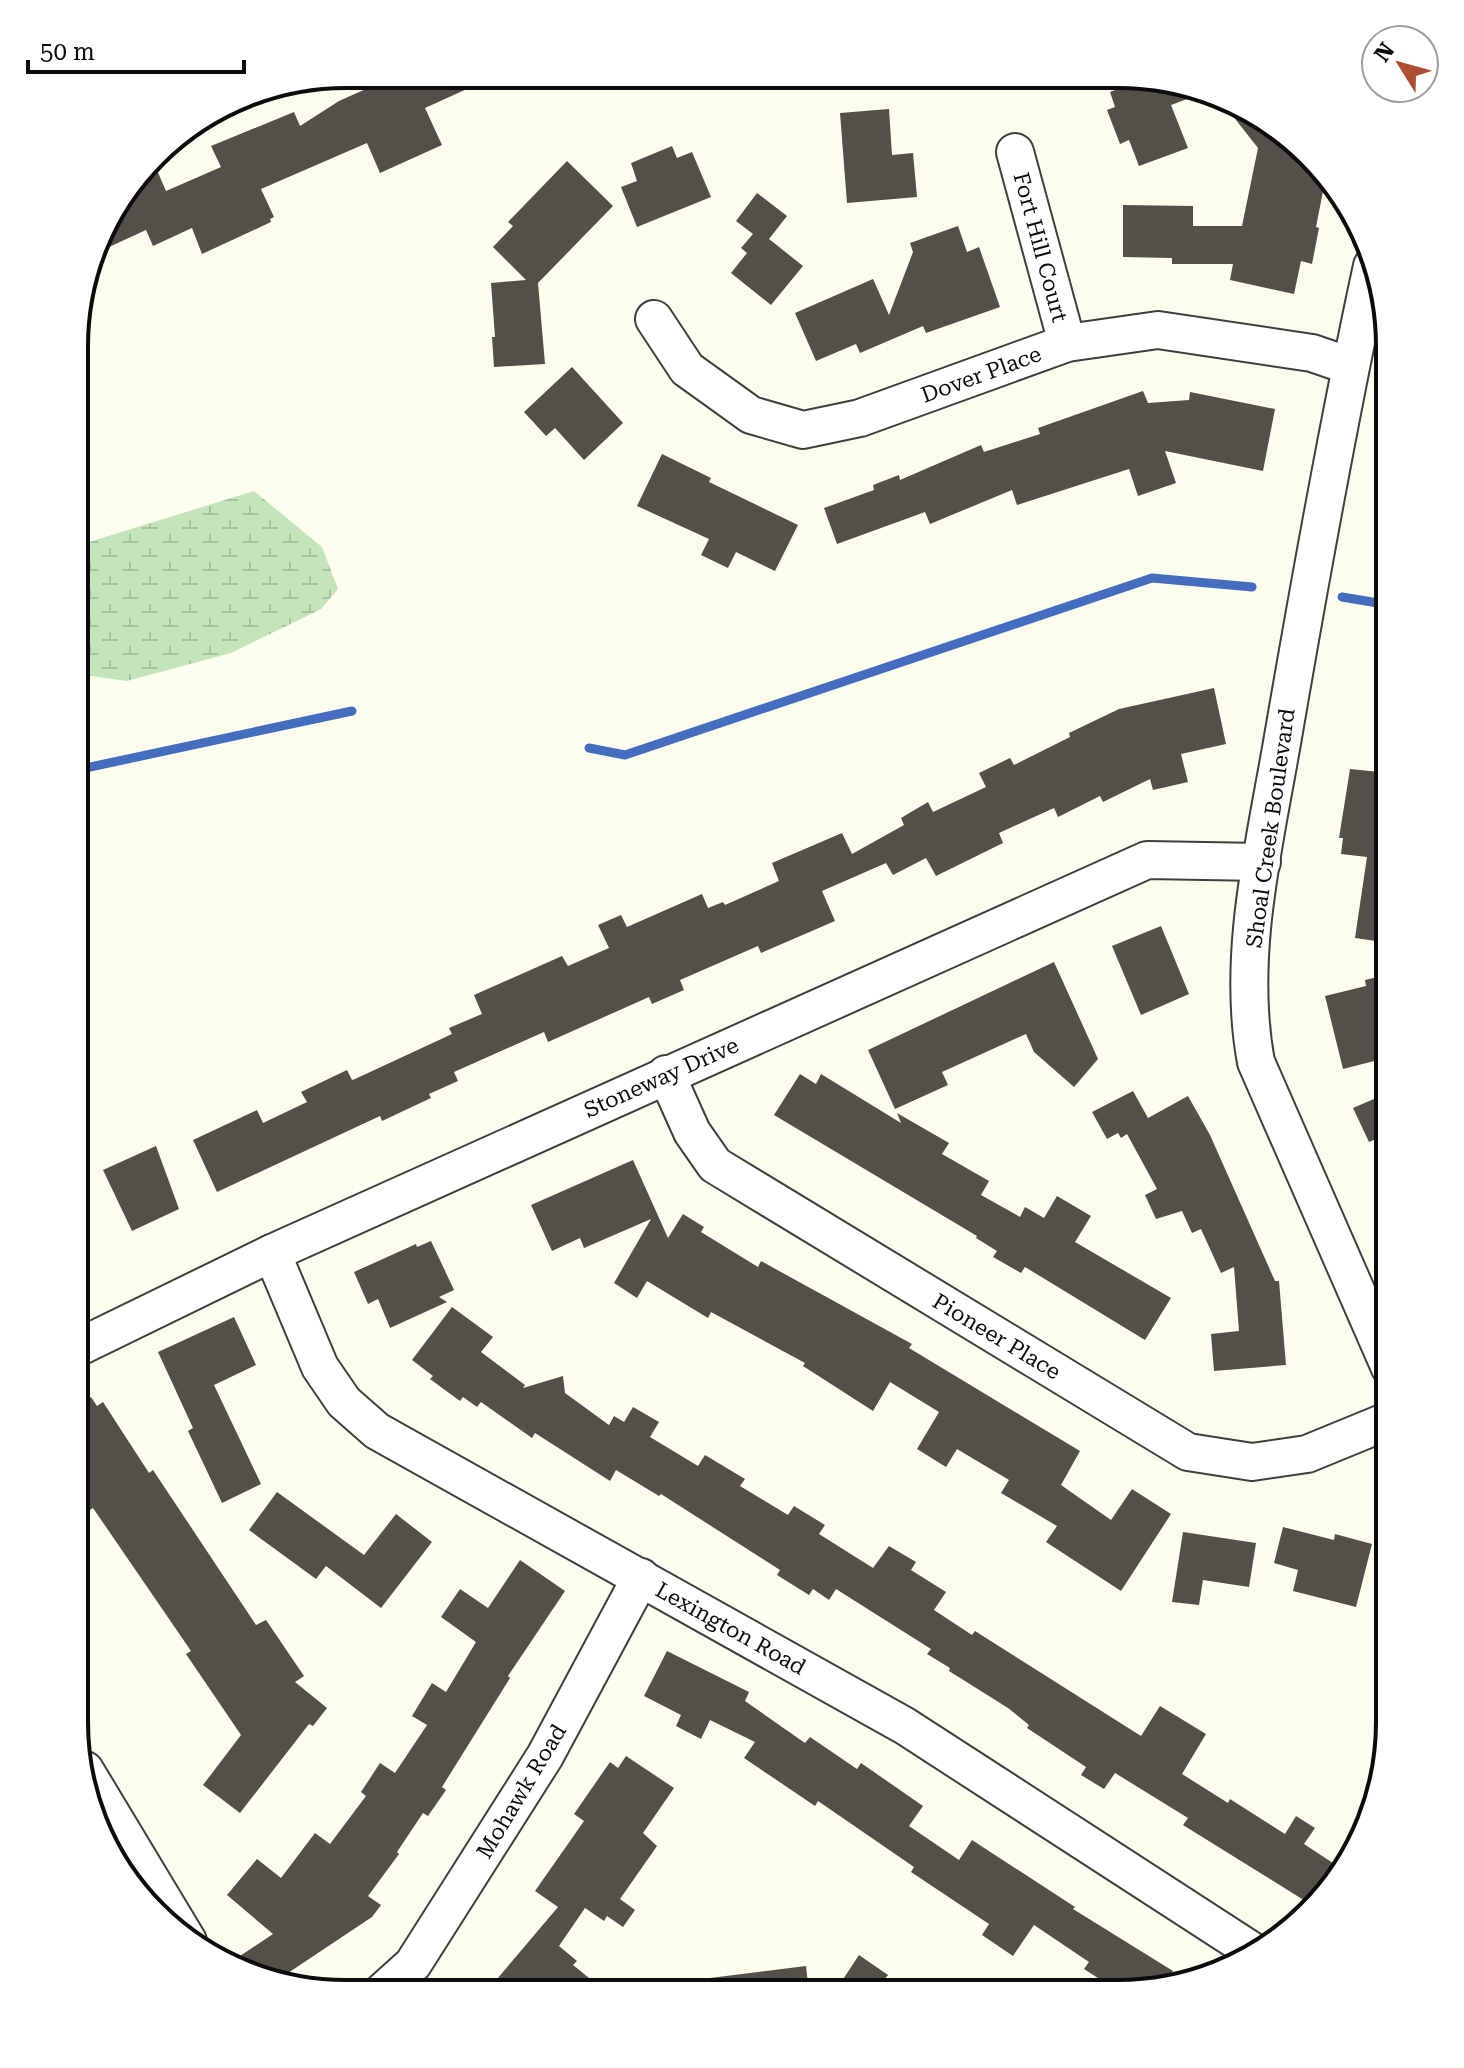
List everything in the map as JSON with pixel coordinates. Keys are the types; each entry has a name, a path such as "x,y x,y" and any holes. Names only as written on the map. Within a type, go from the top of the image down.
{"street":[{"name":"Fort Hill Court","path":"1015,152 1067,343"},
{"name":"Shoal Creek Boulevard","path":"1368,284 1308,593 1262,862 1249,984 1249,1024 1256,1062 1375,1334"},
{"name":"Dover Place","path":"654,319 687,369 751,415 803,430 860,418 1067,343 1158,330 1312,353 1350,366"},
{"name":"Stoneway Drive","path":"88,1343 272,1253 1147,860 1262,862"},
{"name":"Pioneer Place","path":"666,1074 692,1132 715,1165 1188,1452 1252,1462 1307,1454 1375,1426"},
{"name":"Lexington Road","path":"272,1253 320,1367 344,1402 377,1431 905,1726 1245,1946"},
{"name":"Mohawk Road","path":"395,1980 413,1964 545,1756 641,1577"},
{"path":"98,1792 170,1911"}],"green space":[{"path":"254,491 322,547 338,589 321,609 231,653 127,681 88,676 88,542"}],"building":[{"path":"1120,88 1152,90 1189,98 1171,105 1188,148 1139,166 1129,140 1120,144 1107,110 1115,107 1110,92"},
{"path":"366,89 467,89 425,108 442,145 380,173 367,143 261,189 274,217 270,219 271,222 202,254 192,228 153,246 146,230 108,248 131,202 157,171 166,191 221,167 211,146 294,112 300,126 339,101"},
{"path":"889,109 892,155 913,153 917,197 847,203 840,113"},
{"path":"1232,115 1262,131 1288,152 1323,190 1312,264 1301,261 1294,294 1230,280 1233,264 1172,264 1172,258 1123,257 1123,205 1193,206 1193,226 1242,226 1258,148"},
{"path":"672,146 677,158 692,152 711,197 637,227 621,187 637,181 631,163"},
{"path":"567,161 613,206 538,283 545,364 494,367 491,283 526,280 493,247 513,226 508,222"},
{"path":"757,193 787,216 769,239 803,266 771,305 731,273 747,253 741,248 753,234 736,221"},
{"path":"958,226 967,252 979,247 1000,307 926,333 923,326 860,353 856,344 816,361 795,313 873,279 889,315 913,252 910,243"},
{"path":"572,367 623,423 584,460 555,428 546,436 524,412"},
{"path":"1143,391 1148,403 1189,400 1190,392 1275,409 1263,471 1165,451 1176,483 1138,496 1129,469 1017,505 1012,490 930,524 925,512 837,544 824,508 874,490 873,485 899,475 900,480 981,445 984,452 1040,434 1038,428"},
{"path":"662,454 711,478 709,482 798,525 775,571 736,552 728,568 701,555 709,539 637,506"},
{"path":"1214,688 1226,744 1181,754 1188,782 1153,790 1150,779 1103,802 1100,796 1058,817 1054,808 999,833 1003,843 936,876 926,858 893,875 886,863 822,891 835,921 761,953 758,946 680,980 684,990 652,1004 649,997 548,1042 544,1032 454,1072 458,1081 429,1094 431,1098 382,1121 380,1116 217,1192 193,1140 257,1110 263,1123 307,1102 301,1092 347,1070 352,1080 355,1079 452,1034 449,1028 482,1014 474,995 562,956 568,966 609,948 598,925 621,915 627,927 702,894 708,908 723,902 725,905 779,881 772,863 842,833 852,854 904,825 901,818 928,802 933,812 986,787 979,773 1010,758 1014,765 1119,709"},
{"path":"1350,769 1376,772 1376,941 1355,938 1367,857 1341,854 1343,838 1339,838"},
{"path":"1161,926 1189,994 1141,1015 1112,946"},
{"path":"1054,962 1098,1059 1074,1087 1034,1052 1026,1034 942,1072 948,1085 895,1109 868,1050"},
{"path":"1376,977 1375,1061 1343,1069 1325,996 1366,986 1365,980"},
{"path":"800,1074 816,1084 821,1074 901,1123 897,1113 949,1143 942,1154 989,1181 981,1195 1020,1217 1025,1207 1044,1218 1057,1196 1091,1216 1075,1242 1171,1298 1145,1340 1025,1267 1021,1273 993,1257 997,1251 977,1236 774,1115"},
{"path":"1133,1091 1148,1118 1188,1096 1210,1135 1275,1281 1279,1281 1286,1365 1214,1371 1211,1334 1239,1331 1234,1267 1221,1273 1201,1229 1192,1233 1182,1211 1156,1219 1145,1195 1157,1189 1127,1134 1121,1138 1118,1133 1107,1139 1092,1112"},
{"path":"1375,1098 1375,1139 1369,1142 1353,1108"},
{"path":"156,1146 179,1209 132,1231 103,1170"},
{"path":"633,1160 668,1238 683,1214 704,1227 701,1232 758,1267 761,1261 912,1344 909,1348 1080,1451 1061,1485 1111,1520 1132,1489 1171,1514 1121,1591 1046,1542 1057,1526 1001,1493 1009,1480 957,1449 946,1467 917,1449 939,1412 890,1382 873,1411 803,1366 805,1363 711,1312 708,1318 647,1281 637,1298 614,1283 651,1219 584,1248 580,1238 552,1251 531,1205"},
{"path":"431,1241 454,1290 439,1297 447,1302 390,1328 378,1299 368,1304 354,1272 416,1244 417,1247"},
{"path":"452,1307 493,1337 481,1352 525,1385 523,1388 563,1376 565,1393 609,1425 614,1416 624,1422 633,1407 659,1422 650,1437 698,1466 705,1455 745,1479 740,1486 788,1515 794,1506 825,1525 819,1534 873,1568 889,1546 916,1562 911,1570 946,1592 934,1610 972,1635 975,1631 1141,1736 1160,1706 1206,1734 1182,1774 1228,1803 1230,1799 1285,1834 1296,1816 1315,1828 1304,1844 1334,1864 1333,1866 1304,1900 1183,1825 1188,1818 1115,1773 1104,1789 1081,1775 1086,1767 1027,1728 1029,1725 1008,1708 949,1671 950,1668 927,1654 931,1649 836,1589 829,1600 813,1589 809,1595 777,1575 780,1570 661,1494 659,1496 616,1470 610,1481 535,1433 532,1438 481,1402 477,1407 463,1397 460,1401 430,1379 433,1376 412,1360"},
{"path":"234,1317 256,1365 214,1385 261,1484 222,1503 188,1431 193,1428 158,1352"},
{"path":"91,1397 97,1406 103,1402 149,1473 153,1470 256,1625 266,1620 304,1676 295,1682 327,1708 313,1726 309,1724 240,1813 203,1785 241,1735 186,1654 191,1651 93,1508 88,1511 88,1399"},
{"path":"277,1492 364,1555 396,1514 432,1542 381,1608 326,1566 316,1579 249,1530"},
{"path":"1283,1527 1334,1540 1335,1534 1372,1544 1356,1607 1293,1591 1298,1570 1274,1563"},
{"path":"1183,1532 1256,1543 1249,1587 1203,1580 1199,1605 1172,1602"},
{"path":"520,1560 565,1591 508,1676 510,1678 442,1787 446,1790 428,1816 423,1813 397,1852 399,1854 368,1896 381,1905 372,1917 288,1973 240,1956 273,1934 227,1895 257,1859 281,1878 315,1833 330,1844 366,1796 361,1792 380,1763 395,1773 427,1725 412,1716 432,1683 446,1692 476,1642 441,1617 460,1589 488,1608"},
{"path":"667,1651 749,1692 745,1701 805,1743 810,1737 857,1769 861,1763 923,1806 909,1826 959,1860 972,1840 1075,1907 1073,1909 1173,1971 1152,1978 1101,1980 1084,1969 1089,1962 1034,1925 1013,1956 982,1935 989,1924 911,1872 914,1867 818,1801 815,1806 744,1758 755,1742 710,1720 701,1739 676,1726 681,1715 644,1696"},
{"path":"626,1756 674,1788 643,1833 657,1846 620,1899 635,1910 623,1927 607,1916 604,1921 585,1908 559,1946 577,1961 573,1965 589,1978 587,1980 496,1980 558,1907 535,1891 584,1821 574,1814 610,1762 618,1768"},
{"path":"859,1955 888,1975 884,1980 843,1980"},
{"path":"806,1966 808,1980 710,1980"}],"waterway":[{"path":"589,748 625,755 1152,578 1252,587"},
{"path":"1342,597 1376,603"},
{"path":"88,767 352,711"}]}
